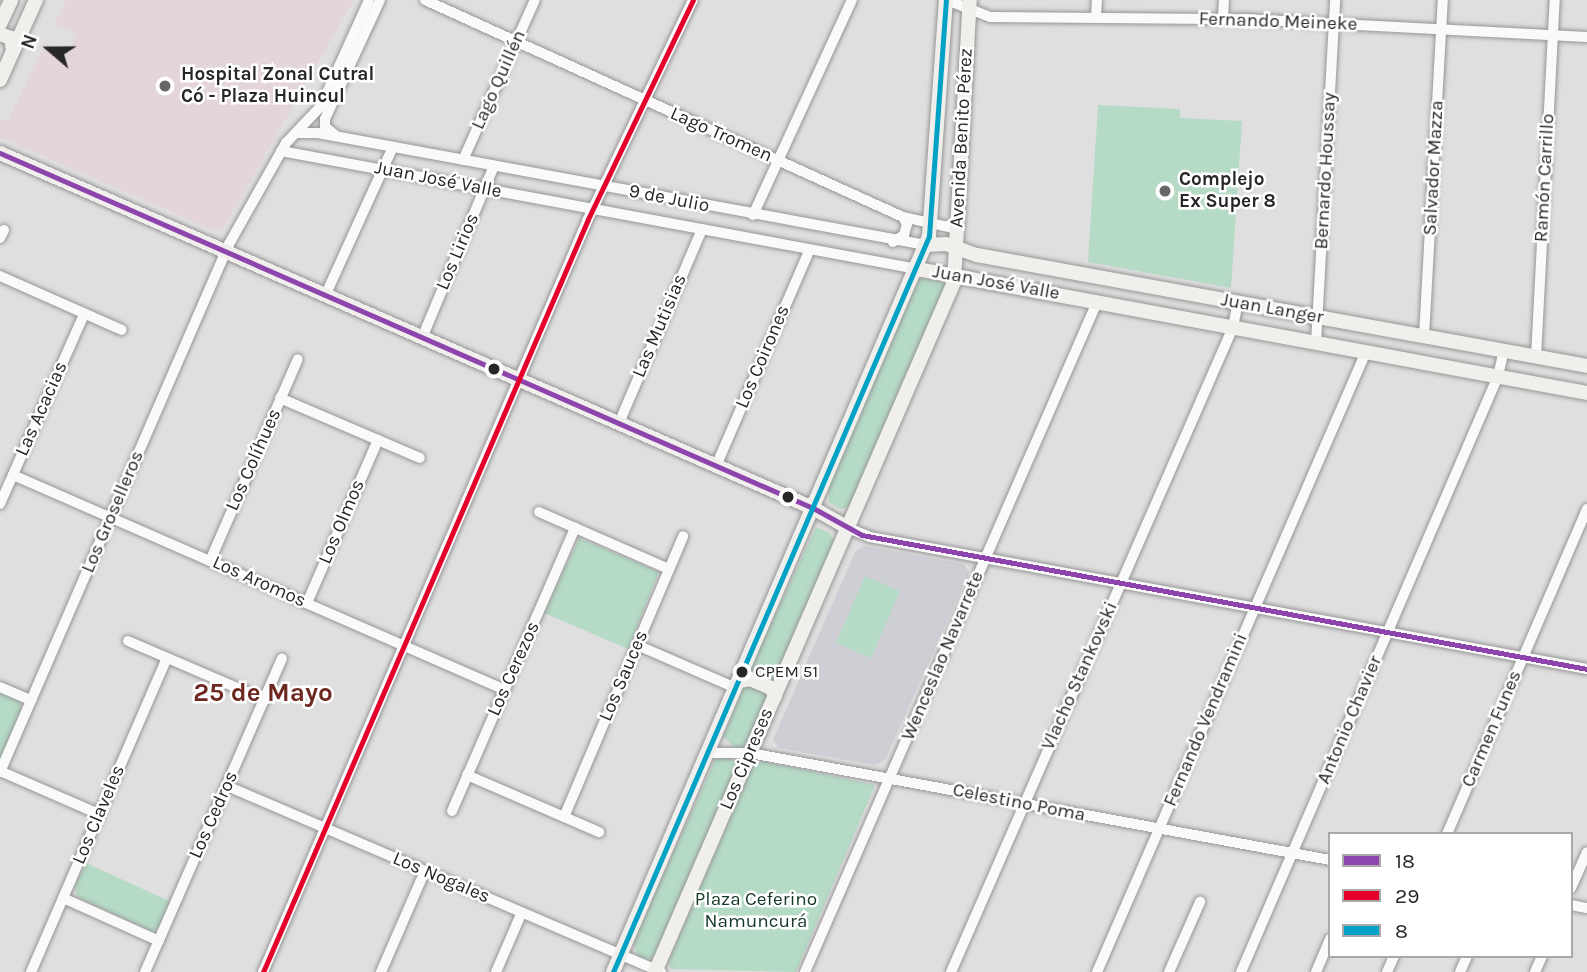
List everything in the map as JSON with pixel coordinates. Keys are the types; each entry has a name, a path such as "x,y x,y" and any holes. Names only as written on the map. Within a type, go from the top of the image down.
{"main road":[{"path":"0,24 11,0"},
{"path":"1,77 36,0"},
{"name":"Avenida Benito Pérez","path":"926,245 932,226 947,0"},
{"name":"Avenida Benito Pérez","path":"956,276 970,5"},
{"path":"0,34 11,38 13,52"},
{"path":"0,153 813,508 848,528"},
{"name":"9 de Julio","path":"926,245 942,243 958,249"},
{"name":"Los Cipreses","path":"613,972 926,245"},
{"name":"Juan Langer","path":"958,249 1587,366"},
{"name":"Juan José Valle","path":"917,269 1587,393"},
{"name":"Los Cipreses","path":"657,971 956,276"},
{"path":"737,685 746,677 771,688 775,696"}],"street":[{"name":"Los Groselleros","path":"0,771 226,252 281,151 321,106 369,0"},
{"path":"339,137 326,130 325,119 380,0"},
{"name":"Lago Tromen","path":"425,0 903,217 932,226 957,229"},
{"name":"Lago Quillén","path":"463,160 535,0"},
{"path":"262,972 594,209 693,0"},
{"path":"754,215 852,0"},
{"name":"Fernando Meineke","path":"947,0 970,5 990,17 1223,18 1587,37"},
{"path":"1096,17 1097,0"},
{"path":"1223,18 1224,0"},
{"name":"Bernardo Houssay","path":"1316,343 1335,0"},
{"name":"Salvador Mazza","path":"1424,336 1444,0"},
{"name":"Ramón Carrillo","path":"1536,356 1555,0"},
{"name":"9 de Julio","path":"296,133 339,137 893,242 926,245"},
{"path":"326,296 393,147"},
{"name":"Juan José Valle","path":"281,151 917,269"},
{"name":"Los Lirios","path":"422,338 494,166"},
{"path":"893,242 904,235 907,224 903,217"},
{"name":"Las Mutisias","path":"619,423 702,229"},
{"name":"Los Coirones","path":"716,466 810,249"},
{"path":"0,276 122,330"},
{"name":"Wenceslao Navarrete","path":"805,972 1097,302"},
{"name":"Vlacho Stankovski","path":"951,972 1233,327 1238,302"},
{"name":"Las Acacias","path":"0,504 84,314"},
{"name":"Antonio Chavier","path":"1241,972 1498,376 1504,351"},
{"name":"Fernando Vendramini","path":"1097,972 1366,352"},
{"name":"Los Colíhues","path":"210,561 298,359"},
{"path":"281,398 420,458"},
{"name":"Los Olmos","path":"307,603 378,440"},
{"name":"Los Aromos","path":"13,475 505,690"},
{"name":"Carmen Funes","path":"1448,832 1587,509"},
{"path":"539,512 669,569"},
{"name":"Los Cerezos","path":"452,811 575,528"},
{"path":"848,528 866,536 1587,669"},
{"name":"Los Sauces","path":"564,817 683,536"},
{"path":"128,641 265,700"},
{"path":"637,645 737,685"},
{"name":"Los Claveles","path":"31,972 167,658"},
{"name":"Los Cedros","path":"145,972 282,659"},
{"path":"0,687 31,701"},
{"name":"Celestino Poma","path":"708,753 750,753 1328,860"},
{"path":"0,771 99,814"},
{"path":"467,775 599,832"},
{"name":"Los Nogales","path":"227,786 657,971"},
{"path":"1573,884 1587,852"},
{"path":"381,972 425,871"},
{"path":"63,898 159,941"},
{"path":"1170,972 1200,902"},
{"path":"496,972 522,912"},
{"path":"1316,972 1328,944"}],"shaded area":[{"name":"Hospital Zonal Cutral Có - Plaza Huincul","path":"66,0 354,0 224,227 213,230 0,137 0,118 8,121 45,43 68,53 77,34 55,23"},
{"path":"864,546 964,564 969,573 885,760 875,765 778,748 773,739 855,552"}],"green space":[{"name":"Complejo Ex Super 8","path":"1098,105 1180,109 1180,118 1242,121 1231,288 1088,262"},
{"path":"925,276 946,284 849,507 840,509 829,502 828,490 918,281"},
{"path":"816,527 830,533 834,542 774,685 748,674"},
{"path":"579,538 659,572 628,649 544,613"},
{"path":"865,576 900,591 871,658 836,643"},
{"path":"745,684 768,694 745,748 738,749 723,737"},
{"path":"0,693 19,702 22,710 0,761"},
{"path":"717,756 731,758 737,767 654,959 638,958 633,942"},
{"name":"Plaza Ceferino Namuncurá","path":"762,761 875,785 796,972 671,969 668,962 753,765"},
{"path":"86,863 171,902 159,928 151,931 77,897 75,886"}],"transit line":[{"name":"29","path":"263,972 588,219 693,0"},
{"name":"8","path":"613,972 929,236 946,0"},
{"name":"18","path":"0,153 813,508 862,535 1587,669"}],"place":[{"name":"Hospital Zonal Cutral Có - Plaza Huincul","path":"165,86"},
{"name":"Complejo Ex Super 8","path":"1165,191"},
{"name":"CPEM 51","path":"742,672"}],"district":[{"name":"25 de Mayo","path":"263,693"}]}
